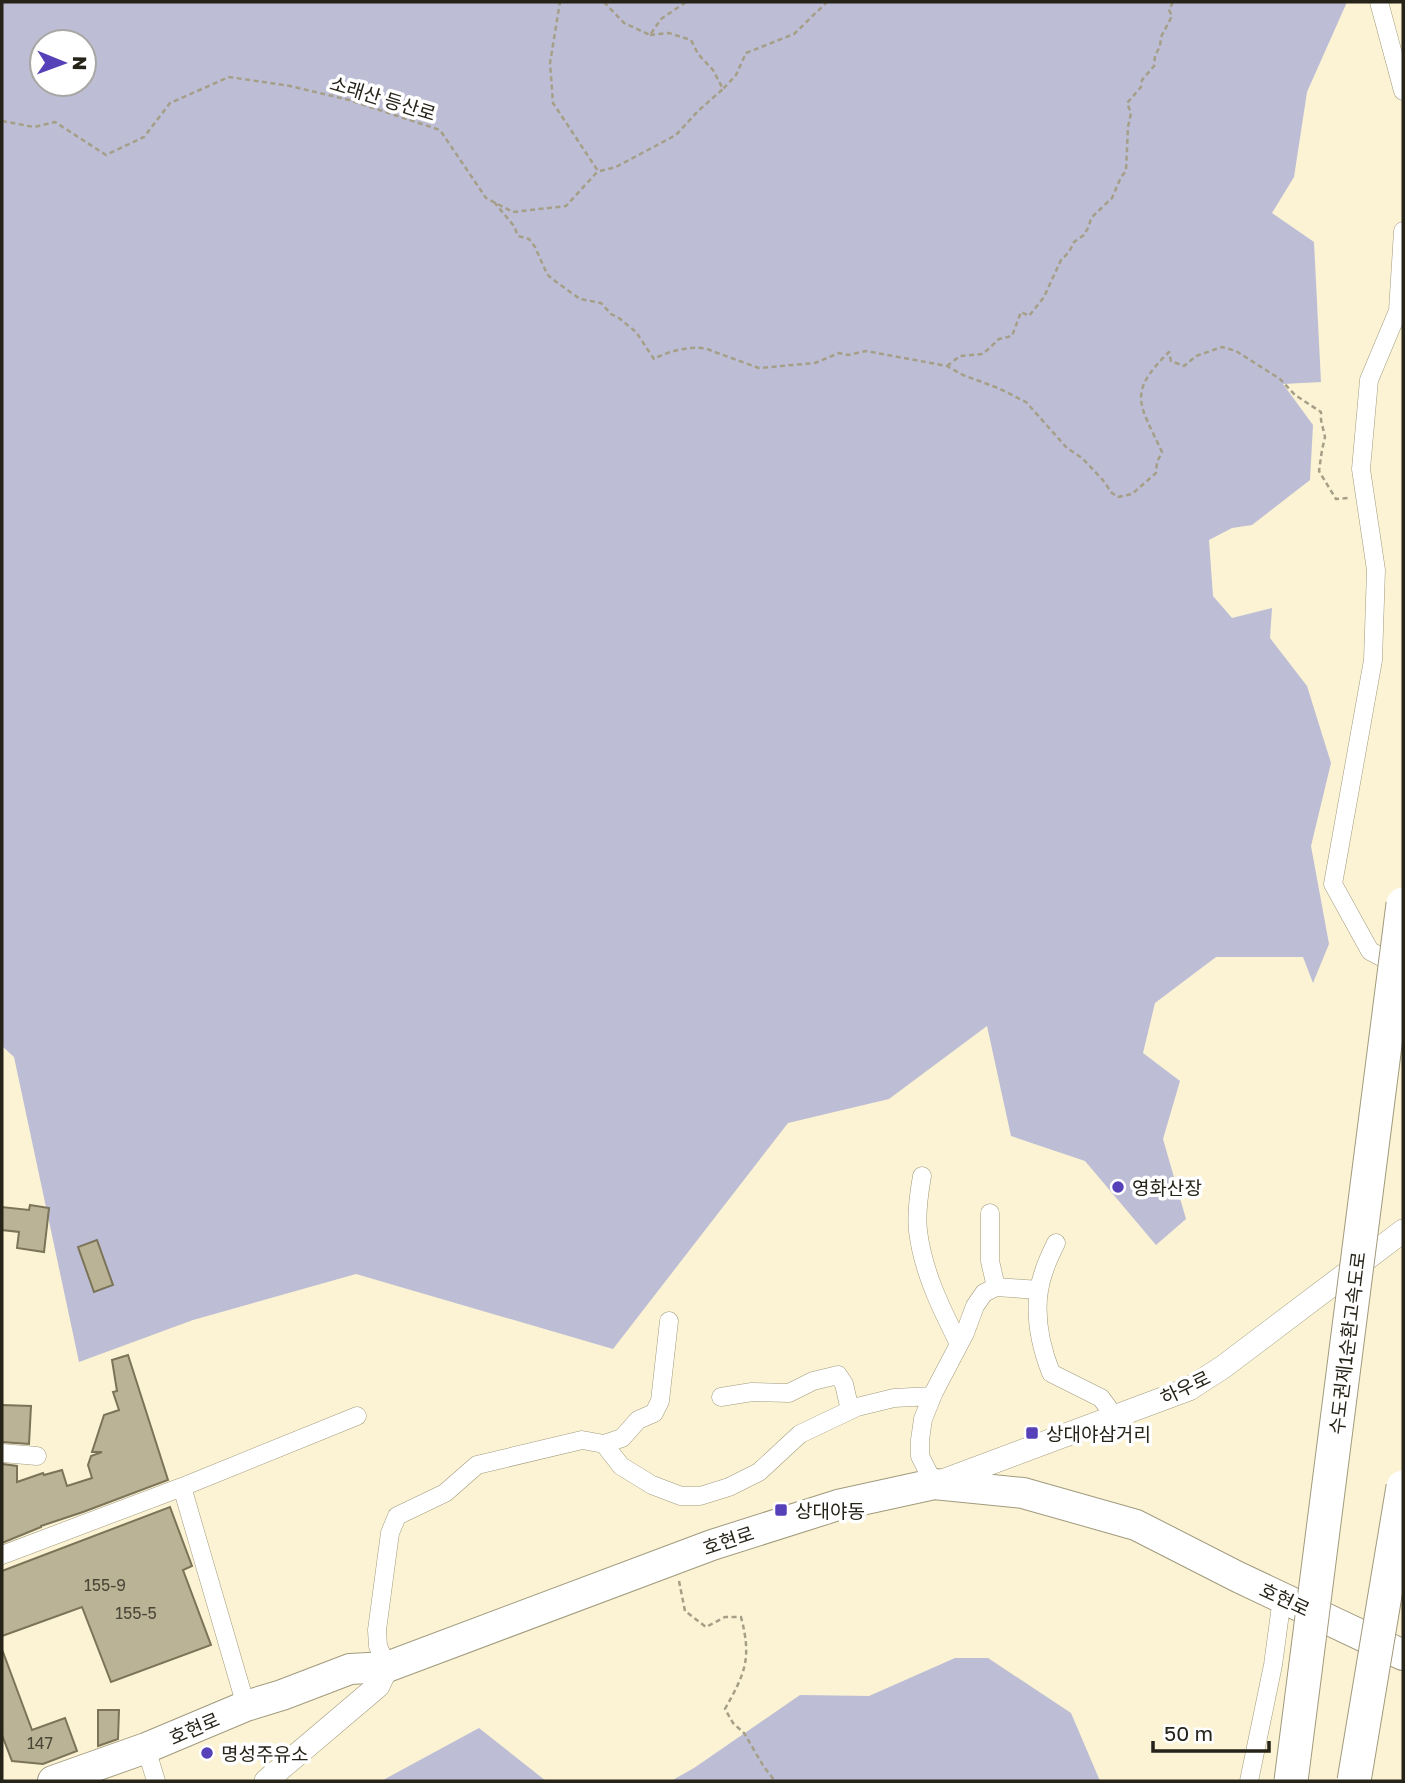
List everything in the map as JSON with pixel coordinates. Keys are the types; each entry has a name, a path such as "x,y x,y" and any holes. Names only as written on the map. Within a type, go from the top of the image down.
{"highway":[{"name":"수도권제1순환고속도로","path":"1291,1781 1403,904"},
{"path":"1354,1781 1403,1487"}],"main road":[{"name":"호현로","path":"53,1781 146,1748 246,1706 350,1669 387,1667 712,1545 838,1505 934,1484 1023,1493 1136,1525 1238,1577 1403,1655"}],"street":[{"path":"1379,2 1403,91"},
{"path":"1403,231 1398,311 1369,380 1361,469 1376,570 1373,660 1333,884 1370,951 1403,969"},
{"path":"922,1176 918,1229 924,1262 933,1290 959,1344"},
{"path":"990,1213 990,1261 996,1287"},
{"name":"하우로","path":"934,1484 1189,1390 1403,1231"},
{"path":"1056,1243 1042,1275 1037,1298 1042,1351 1051,1373 1101,1398 1115,1417"},
{"path":"934,1484 920,1456 923,1419 975,1306 984,1293 996,1287 1039,1290"},
{"path":"266,1781 378,1686 387,1667 378,1646 377,1630 390,1533 397,1516 444,1493 477,1465 582,1440 604,1444 622,1438 638,1420 654,1413 660,1401 669,1321"},
{"path":"721,1397 752,1392 789,1393 813,1381 838,1375 844,1384 850,1410"},
{"path":"604,1444 621,1466 652,1485 681,1496 700,1496 729,1487 759,1472 800,1434 850,1410 894,1398 932,1396"},
{"path":"2,1555 182,1487 357,1416"},
{"path":"2,1454 37,1456"},
{"path":"182,1487 246,1706"},
{"path":"1249,1781 1273,1665 1282,1598"},
{"path":"146,1748 156,1781"}],"path":[{"path":"560,2 550,63 553,103 598,172"},
{"path":"604,2 624,23 650,35 668,33 691,40 723,89"},
{"path":"650,35 661,19 686,2"},
{"path":"494,202 513,212 566,206 598,172 616,167 676,135 736,75 746,53 794,34 827,2"},
{"path":"947,366 960,356 983,354 999,339 1012,336 1021,312 1029,316 1037,307 1060,260 1069,252 1074,242 1084,235 1091,218 1112,198 1126,171 1131,113 1127,103 1141,87 1142,80 1154,65 1161,37 1172,16 1169,10 1173,2"},
{"name":"소래산 등산로","path":"2,121 34,127 55,122 106,155 144,137 170,103 229,77 290,86 349,100 440,130 486,198 494,202"},
{"path":"494,202 514,226 518,236 529,239 536,247 547,274 580,299 601,303 636,332 654,359 666,353 697,347 759,368 815,363 839,353 848,355 866,351 947,366 1026,402 1067,448 1082,458 1118,497 1132,494 1156,473 1162,452 1141,407 1141,387 1169,352 1171,361 1184,366 1196,356 1222,347 1236,351 1280,379 1295,395 1321,412 1325,437 1319,471 1336,499 1365,495"},
{"path":"678,1558 677,1571 685,1611 706,1627 725,1617 741,1617 746,1638 745,1670 725,1709 775,1781"}],"shaded area":[{"path":"2,2 1347,2 1307,92 1294,177 1272,213 1314,242 1321,382 1283,384 1313,425 1310,480 1252,525 1232,528 1209,540 1213,596 1232,618 1272,608 1270,638 1307,686 1331,763 1311,846 1329,944 1313,983 1303,957 1216,957 1155,1003 1143,1053 1180,1081 1163,1139 1186,1219 1156,1245 1085,1161 1011,1136 987,1026 889,1099 788,1123 613,1349 356,1274 193,1320 79,1362 14,1057 2,1046"},
{"path":"955,1658 988,1658 1071,1713 1100,1781 671,1781 800,1695 869,1696"},
{"path":"479,1728 546,1781 383,1781 385,1779"}],"building":[{"path":"30,1205 49,1208 44,1252 17,1248 19,1232 2,1230 2,1207 29,1210"},
{"path":"97,1240 113,1285 94,1292 78,1247"},
{"path":"128,1355 168,1480 2,1543 2,1464 17,1466 17,1482 62,1470 67,1486 92,1478 88,1465 91,1456 102,1452 92,1452 104,1415 119,1410 113,1392 117,1391 112,1360"},
{"path":"2,1405 31,1406 29,1444 2,1442"},
{"path":"170,1507 192,1566 183,1570 211,1645 111,1682 82,1607 2,1636 2,1571"},
{"path":"3,1652 32,1730 65,1718 77,1751 43,1764 12,1761 2,1735"},
{"path":"98,1710 119,1710 118,1739 98,1746"}],"place":[{"name":"영화산장","path":"1118,1187"},
{"name":"상대야삼거리","path":"1032,1433"},
{"name":"상대야동","path":"781,1510"},
{"name":"명성주유소","path":"207,1753"}]}
